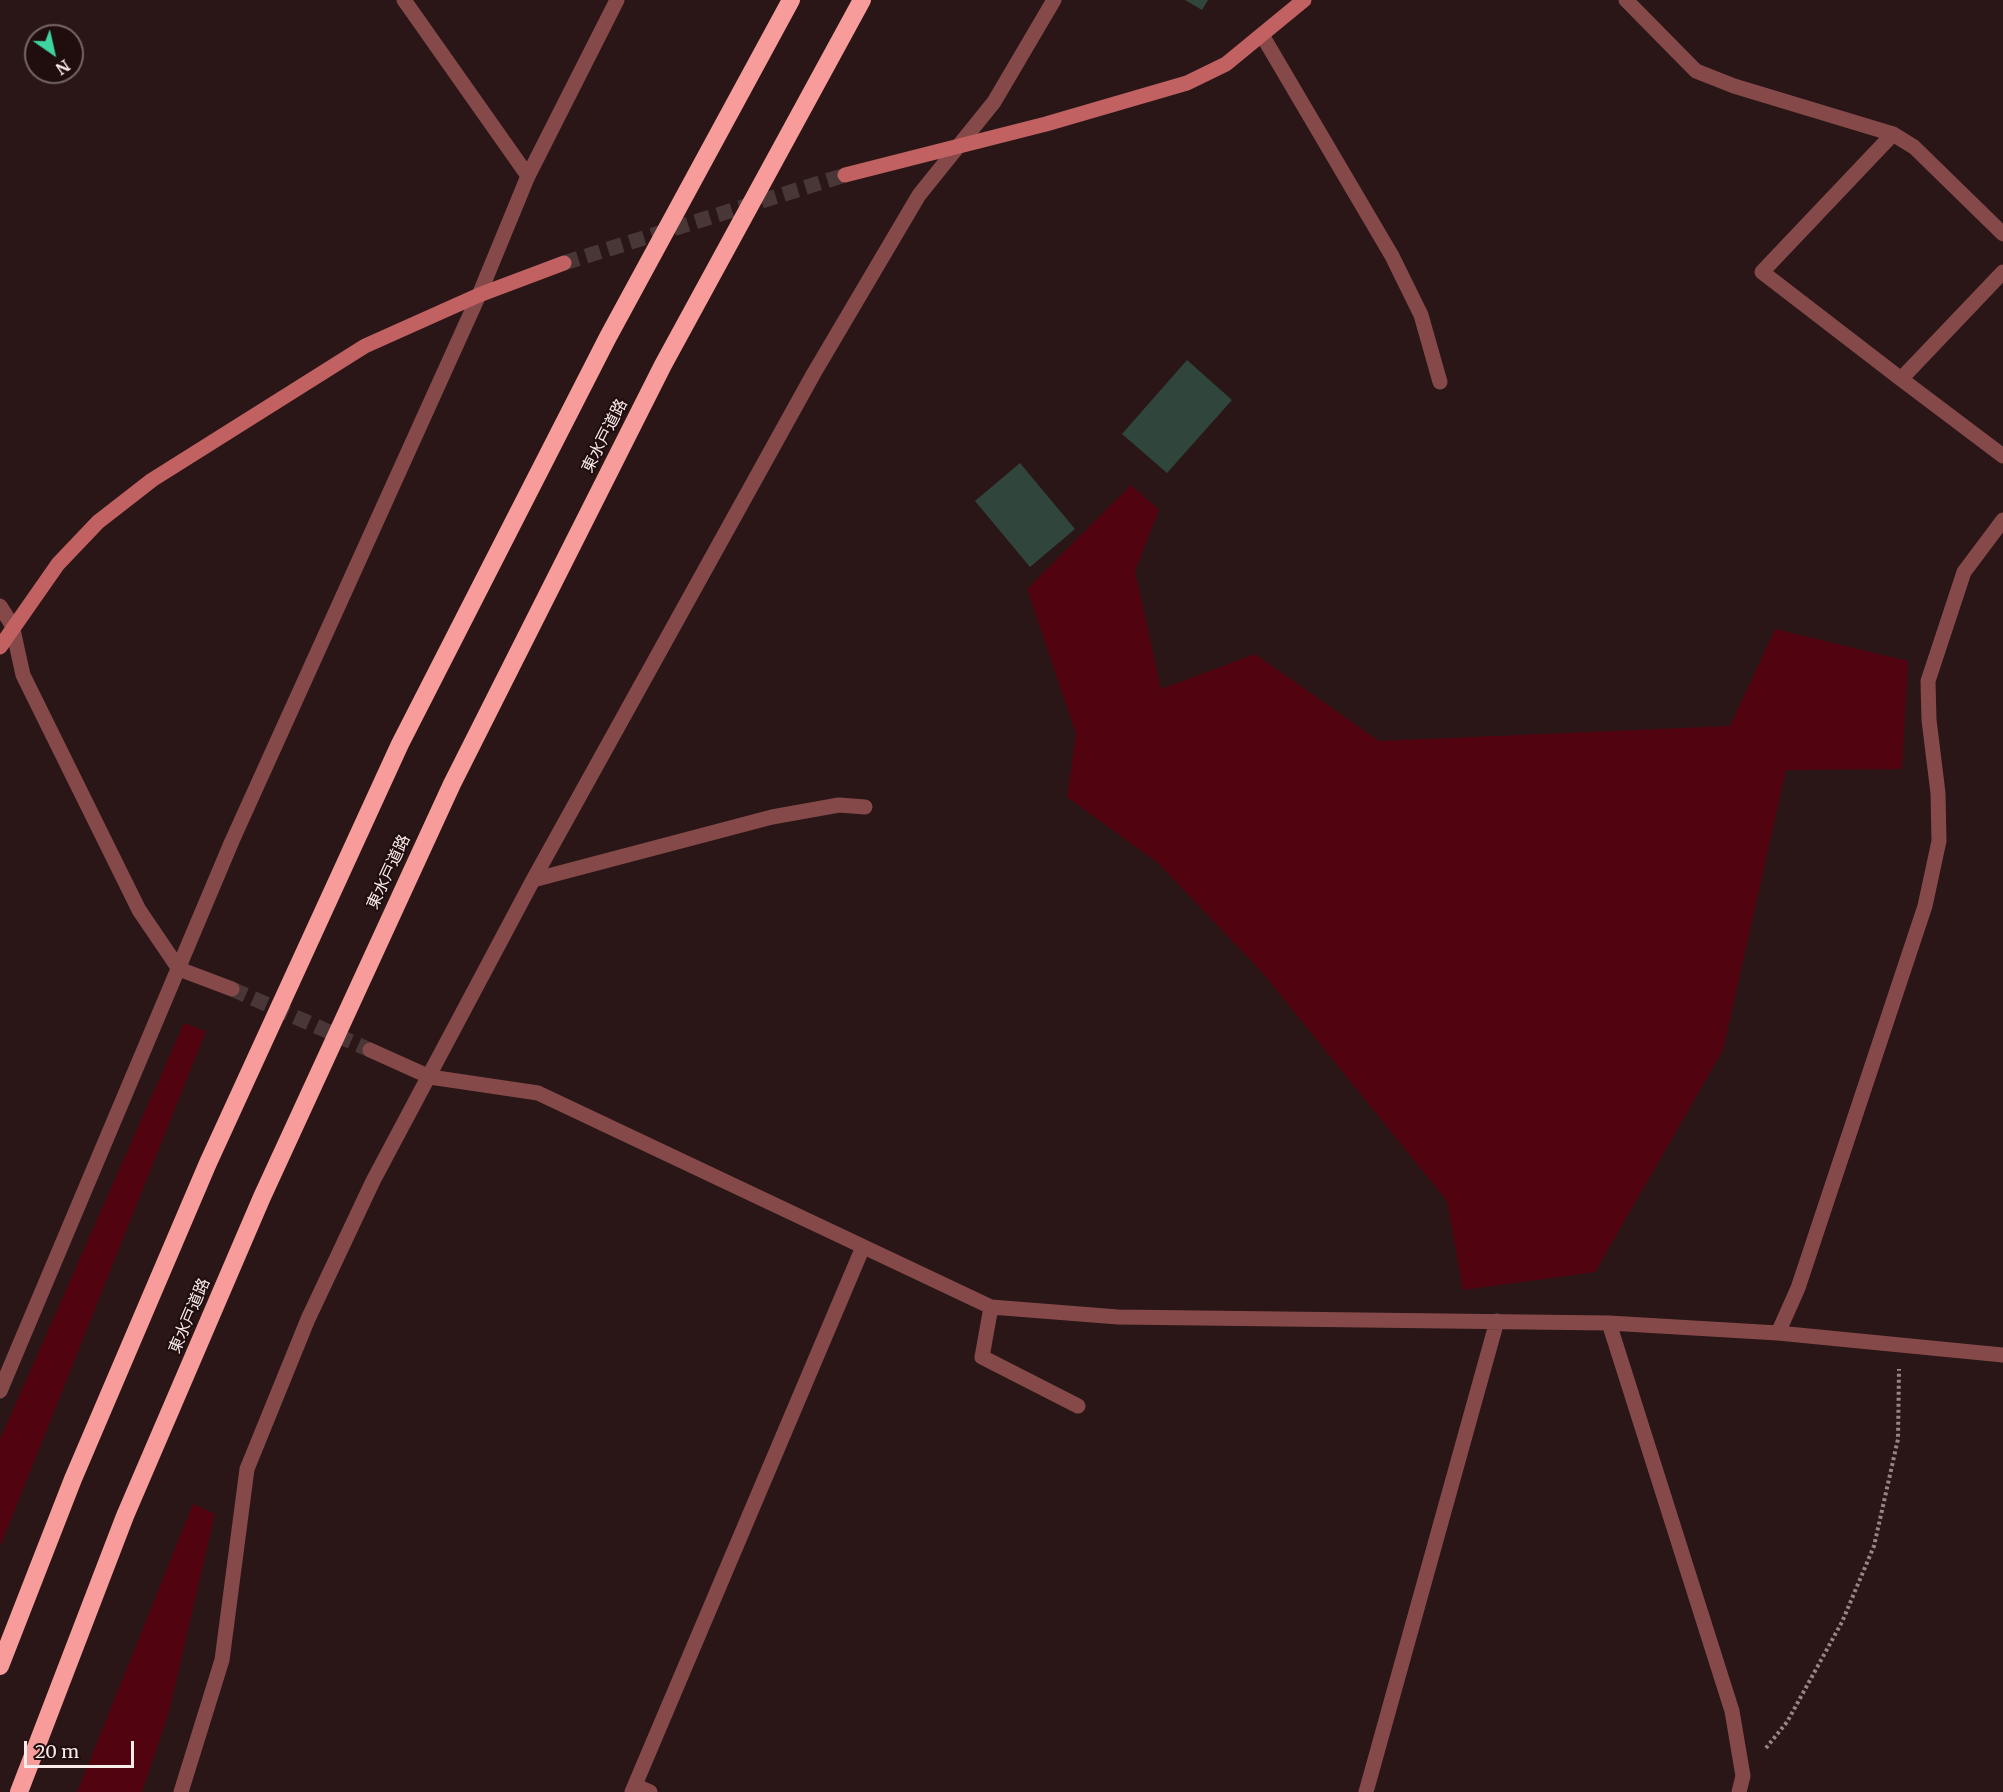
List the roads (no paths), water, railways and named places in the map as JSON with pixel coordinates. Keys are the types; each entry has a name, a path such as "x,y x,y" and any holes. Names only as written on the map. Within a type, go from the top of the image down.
{"highway":[{"path":"0,1666 73,1479 208,1162 400,744 608,337 791,0"},
{"name":"東水戸道路","path":"19,1792 125,1516 262,1197 447,795 663,365 862,0"}],"street":[{"path":"404,0 528,176"},
{"path":"0,1391 237,830 479,295 528,176 617,0"},
{"path":"181,1792 222,1660 247,1469 313,1309 373,1181 533,879 814,373 919,195 994,102 1054,0"},
{"path":"845,175 1046,124 1187,83 1226,64 1304,0"},
{"path":"1626,0 1696,71 1734,86 1893,134 1914,147 2003,234"},
{"path":"1262,35 1392,256 1421,315 1440,382"},
{"path":"1893,134 1762,272 2003,456"},
{"path":"0,647 12,625 58,564 98,522 152,480 365,346 479,295 564,263"},
{"path":"1901,379 2003,272"},
{"path":"1778,1332 1798,1288 1925,906 1939,841 1938,793 1929,720 1928,681 1964,572 2003,520"},
{"path":"0,606 12,625 23,675 139,910 178,969 232,989"},
{"path":"533,879 772,816 839,805 865,807"},
{"path":"370,1050 430,1077 538,1093 991,1307 1118,1317 1609,1323 1778,1332 2003,1355"},
{"path":"639,1790 863,1247"},
{"path":"991,1307 982,1357 1078,1406"},
{"path":"1366,1792 1497,1321"},
{"path":"1609,1323 1732,1711 1743,1776 1739,1792"}],"tunnel":[{"path":"564,263 845,175"},
{"path":"232,989 370,1050"}]}
